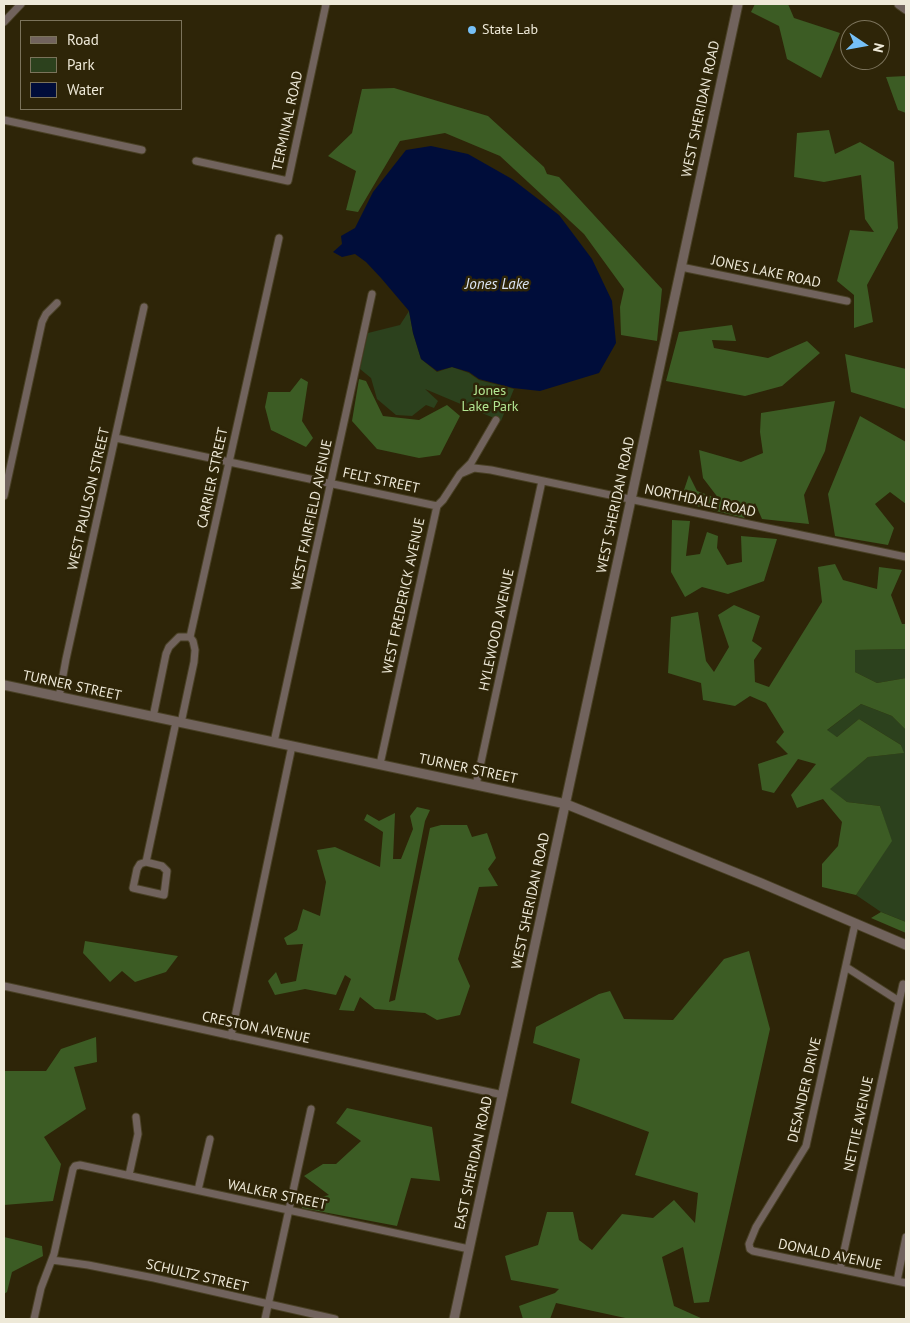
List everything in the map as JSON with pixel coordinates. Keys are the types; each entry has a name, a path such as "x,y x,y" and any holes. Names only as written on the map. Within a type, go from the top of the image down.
{"street":[{"path":"4,22 21,4"},
{"name":"TERMINAL ROAD","path":"196,161 288,181 326,4"},
{"name":"WEST SHERIDAN ROAD","path":"521,1012 738,4"},
{"path":"899,4 906,9"},
{"path":"4,120 142,150"},
{"name":"CARRIER STREET","path":"146,862 178,722 194,662 195,650 193,640 190,637 279,238"},
{"name":"JONES LAKE ROAD","path":"681,267 847,302"},
{"name":"WEST FAIRFIELD AVENUE","path":"274,742 332,484 372,294"},
{"path":"4,496 42,322 46,314 57,304"},
{"name":"WEST PAULSON STREET","path":"59,697 144,308"},
{"name":"WEST FREDERICK AVENUE","path":"380,764 436,506 443,500 460,474 471,463 496,420"},
{"name":"FELT STREET","path":"116,438 436,506"},
{"name":"NORTHDALE ROAD","path":"460,474 474,468 482,468 906,557"},
{"name":"HYLEWOOD AVENUE","path":"476,785 542,481"},
{"path":"153,717 169,647 179,637 190,637"},
{"name":"TURNER STREET","path":"4,686 566,804 775,888 906,945"},
{"path":"231,1036 292,746"},
{"name":"CARRIER STREET","path":"146,862 162,866 167,871 164,895 133,888 140,864 146,862"},
{"name":"DESANDER DRIVE","path":"750,1249 749,1244 756,1227 806,1146 855,924"},
{"path":"846,967 899,1001"},
{"name":"NETTIE AVENUE","path":"840,1269 903,984"},
{"name":"CRESTON AVENUE","path":"4,986 503,1095"},
{"name":"EAST SHERIDAN ROAD","path":"454,1319 521,1012"},
{"path":"265,1319 311,1109"},
{"path":"129,1175 138,1134 136,1117"},
{"path":"198,1190 210,1139"},
{"name":"WALKER STREET","path":"52,1260 73,1169 80,1164 469,1249"},
{"path":"897,1281 906,1237"},
{"name":"DONALD AVENUE","path":"750,1249 906,1283"},
{"path":"34,1319 41,1288 52,1260"},
{"name":"SCHULTZ STREET","path":"52,1260 154,1278 335,1319"}],"green space":[{"path":"755,4 788,4 794,18 840,33 821,78 787,59 779,26 751,12"},
{"path":"906,76 906,113 898,110 886,77"},
{"path":"394,88 488,116 544,167 547,174 559,177 662,289 657,341 621,335 620,307 624,289 584,234 500,156 445,133 400,141 358,212 346,210 356,171 328,156 352,133 362,89"},
{"path":"829,130 835,154 860,142 894,162 898,228 867,285 873,322 854,328 854,295 837,281 850,230 874,232 865,219 861,175 824,182 794,177 797,133"},
{"name":"Jones Lake Park","path":"409,311 421,359 437,372 452,367 469,373 479,380 514,389 501,421 425,389 438,401 434,408 426,405 412,416 396,415 377,399 371,378 360,369 368,333 400,325"},
{"path":"732,325 736,341 712,340 714,348 768,358 807,341 820,353 782,386 745,396 666,381 679,332"},
{"path":"845,354 906,369 906,409 851,392"},
{"path":"301,378 308,382 302,421 313,438 306,447 271,430 265,407 268,392 290,392"},
{"path":"359,379 366,381 383,416 419,420 447,405 460,416 440,455 419,458 377,449 352,421"},
{"path":"835,401 825,451 804,495 809,524 762,519 755,503 744,518 680,502 689,475 697,491 719,499 703,478 699,450 741,462 763,453 760,432 761,413"},
{"path":"860,416 906,442 906,504 890,492 875,504 894,528 888,545 835,536 828,494"},
{"path":"672,520 690,521 686,556 700,554 707,532 718,536 717,548 727,565 742,562 741,536 777,539 764,581 728,594 702,587 685,597 671,572"},
{"path":"835,564 843,580 877,589 879,567 902,570 891,595 902,624 906,624 906,649 855,650 855,672 877,683 906,678 906,730 892,716 861,704 827,730 837,737 859,719 901,745 904,753 868,757 830,789 847,802 880,806 892,841 856,895 822,887 822,864 838,846 842,822 823,799 797,808 791,795 816,764 798,759 774,793 762,790 758,764 788,754 776,742 784,732 766,703 750,696 735,706 703,700 701,683 668,673 671,617 698,612 706,661 714,672 729,647 718,615 734,605 760,616 752,641 762,648 754,660 755,682 769,687 822,602 818,567"},
{"path":"906,649 906,678 877,683 855,672 855,650"},
{"path":"861,704 892,716 906,730 906,922 881,912 856,895 891,841 880,806 847,802 829,789 868,757 903,753 901,745 859,719 837,737 826,731"},
{"path":"417,807 430,810 425,821 389,1002 395,1000 430,828 441,825 467,825 472,837 487,833 496,858 488,869 498,886 479,887 458,959 470,986 460,1015 437,1020 425,1013 375,1009 360,997 354,1011 339,1010 351,979 345,975 336,995 305,989 275,995 268,981 276,972 281,984 296,981 303,944 287,945 284,938 297,930 303,909 320,916 326,882 317,850 335,847 380,867 383,832 364,820 367,814 379,821 395,813 393,859 401,859 413,829 410,816"},
{"path":"881,912 906,922 906,933 871,918"},
{"path":"85,941 178,956 166,972 135,982 122,971 110,982 83,953"},
{"path":"749,951 770,1029 709,1302 694,1303 683,1247 662,1257 674,1306 703,1319 630,1319 556,1303 550,1319 523,1319 519,1306 555,1293 559,1289 511,1280 505,1256 538,1245 547,1212 573,1212 579,1240 592,1250 622,1214 653,1218 674,1200 695,1223 698,1193 635,1175 649,1132 571,1103 580,1059 533,1043 536,1027 599,994 610,991 624,1019 673,1020 724,959"},
{"path":"96,1037 97,1062 74,1067 86,1109 44,1137 61,1164 53,1201 4,1205 4,1071 46,1071 61,1049"},
{"path":"347,1108 432,1127 440,1181 411,1178 397,1226 302,1208 302,1202 329,1195 304,1176 323,1164 336,1164 361,1141 336,1123"},
{"path":"4,1237 42,1246 43,1256 12,1272 7,1292 4,1294"}],"water":[{"name":"Jones Lake","path":"431,146 468,154 512,179 559,215 592,259 612,301 616,343 599,373 540,391 513,388 479,379 469,372 452,367 437,371 421,359 409,311 381,278 366,262 355,254 342,257 333,252 342,244 341,236 355,228 373,192 406,150"}],"place":[{"name":"State Lab","path":"472,30"}]}
